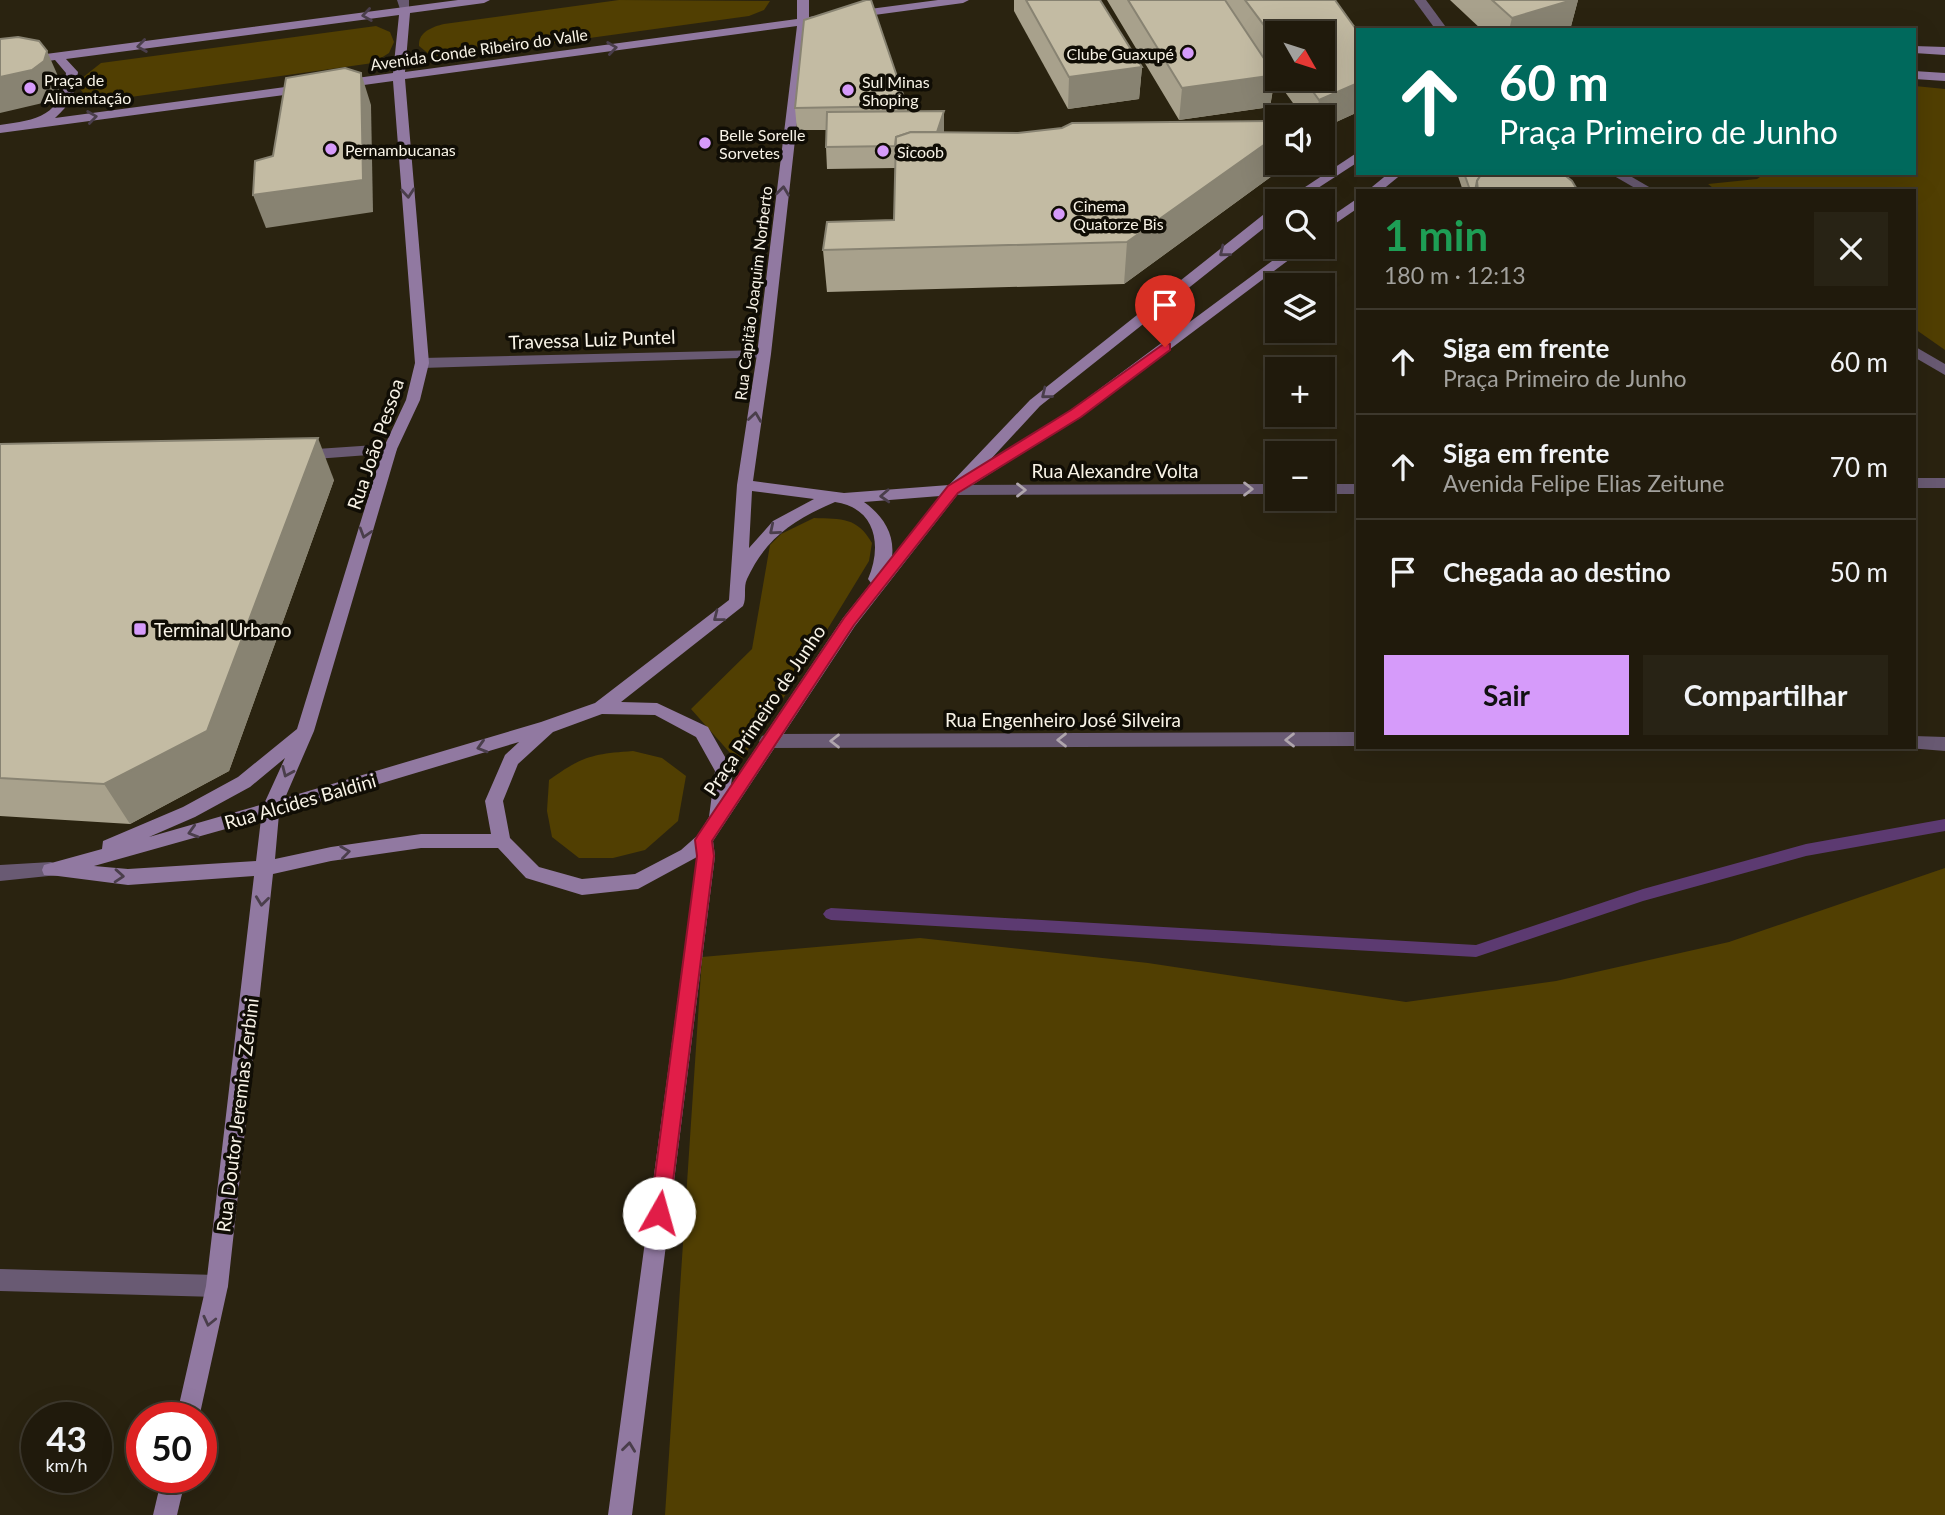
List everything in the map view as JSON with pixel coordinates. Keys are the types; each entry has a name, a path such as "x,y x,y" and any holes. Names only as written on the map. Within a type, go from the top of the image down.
{"main road":[{"path":"0,64 58,58 404,5 484,0"},
{"name":"Rua Capitão Joaquim Norberto","path":"745,485 764,354 803,22 803,0"},
{"name":"Avenida Conde Ribeiro do Valle","path":"330,85 963,0"},
{"name":"Rua João Pessoa","path":"271,809 305,731 390,449 413,400 422,363 399,76 404,5"},
{"path":"1916,49 1945,51"},
{"path":"40,124 60,107 71,91 72,72 58,58"},
{"path":"1916,75 1945,77"},
{"path":"0,129 316,87"},
{"path":"1308,189 1356,157"},
{"path":"1376,189 1393,175"},
{"path":"1335,219 1356,203"},
{"path":"953,490 1035,403 1265,220"},
{"path":"601,708 657,709 702,732 724,771 718,817 704,840 687,855 638,881 582,887 533,873 502,841 494,800 511,760 547,727 601,708 737,602 745,485 839,497 953,490 1076,414 1282,259"},
{"name":"Praça Primeiro de Junho","path":"718,817 857,612 953,490"},
{"path":"737,593 752,551 773,527 839,497 864,507 881,526 884,548 880,573 857,612"},
{"name":"Rua Alcides Baldini","path":"51,870 271,809 547,727"},
{"path":"51,870 200,806 244,782 305,731"},
{"name":"Rua Doutor Jeremias Zerbini","path":"191,1402 217,1286 271,809"},
{"path":"620,1515 706,856 704,840"},
{"name":"Rua Alcides Baldini","path":"51,870 128,877 266,868 331,854 421,841 502,841"},
{"path":"165,1515 170,1493"}],"street":[{"path":"1420,0 1441,28"},
{"path":"1619,175 1646,189"},
{"path":"1638,175 1654,189"},
{"path":"1916,351 1945,370"},
{"name":"Travessa Luiz Puntel","path":"422,363 764,354"},
{"path":"292,455 390,449"},
{"path":"1916,484 1945,483"},
{"path":"1335,489 1356,488"},
{"name":"Rua Alexandre Volta","path":"953,490 1265,489"},
{"name":"Rua Engenheiro José Silveira","path":"768,741 1356,739"},
{"path":"1916,743 1945,744"},
{"name":"Rua Alcides Baldini","path":"0,873 51,870"},
{"path":"0,1280 217,1286"}],"shaded area":[{"path":"619,0 770,1 764,10 749,16 451,57 430,55 419,46 423,34 444,24"},
{"path":"376,26 390,32 394,42 389,53 373,63 102,101 86,96 80,89 82,78 101,63"},
{"path":"1916,86 1945,89 1945,350 1916,330 1916,189 1714,189 1708,184 1757,179 1763,175 1916,175"},
{"path":"814,518 841,519 861,528 872,543 869,561 805,666 739,763 691,709 752,649 770,545 781,534"},
{"path":"633,751 662,758 686,776 678,821 645,850 613,858 579,858 552,837 547,811 549,780 588,758"},
{"path":"1945,868 1945,1515 665,1515 702,957 920,938 1148,963 1406,1002 1556,981 1729,942"}],"building":[{"name":"Sul Minas Shoping","path":"871,0 907,106 795,108 804,20"},
{"path":"1026,0 1100,0 1142,67 1069,77"},
{"path":"1128,0 1225,0 1265,60 1265,76 1182,88"},
{"path":"1245,0 1335,0 1356,29 1356,84 1319,100 1313,91 1335,91 1335,21 1265,21 1265,27"},
{"path":"1492,0 1572,0 1512,18"},
{"path":"18,37 39,41 47,51 44,61 32,70 0,77 0,39"},
{"path":"345,68 361,73 363,180 253,195 255,161 273,156 286,78"},
{"path":"944,111 937,132 911,132 896,137 895,146 826,147 827,112"},
{"path":"1265,121 1265,144 1127,242 823,250 827,222 894,220 896,137 911,132 1018,133 1062,128 1072,123"},
{"path":"1465,175 1481,175 1475,189 1470,189"},
{"path":"1481,175 1564,175 1577,189 1478,189 1477,181"},
{"name":"Terminal Urbano","path":"318,438 207,731 104,784 0,778 0,444"}],"waterway":[{"path":"831,914 1476,951 1643,895 1806,850 1945,825"}],"place":[{"name":"Clube Guaxupé","path":"1188,53"},
{"name":"Praça de Alimentação","path":"30,88"},
{"name":"Sul Minas Shoping","path":"848,90"},
{"name":"Belle Sorelle Sorvetes","path":"705,143"},
{"name":"Pernambucanas","path":"331,149"},
{"name":"Sicoob","path":"883,151"},
{"name":"Cinema Quatorze Bis","path":"1059,214"},
{"name":"Terminal Urbano","path":"140,629"}],"route":[{"path":"659,1213 706,856 704,840 849,622 953,490 1076,414 1165,347"}]}
